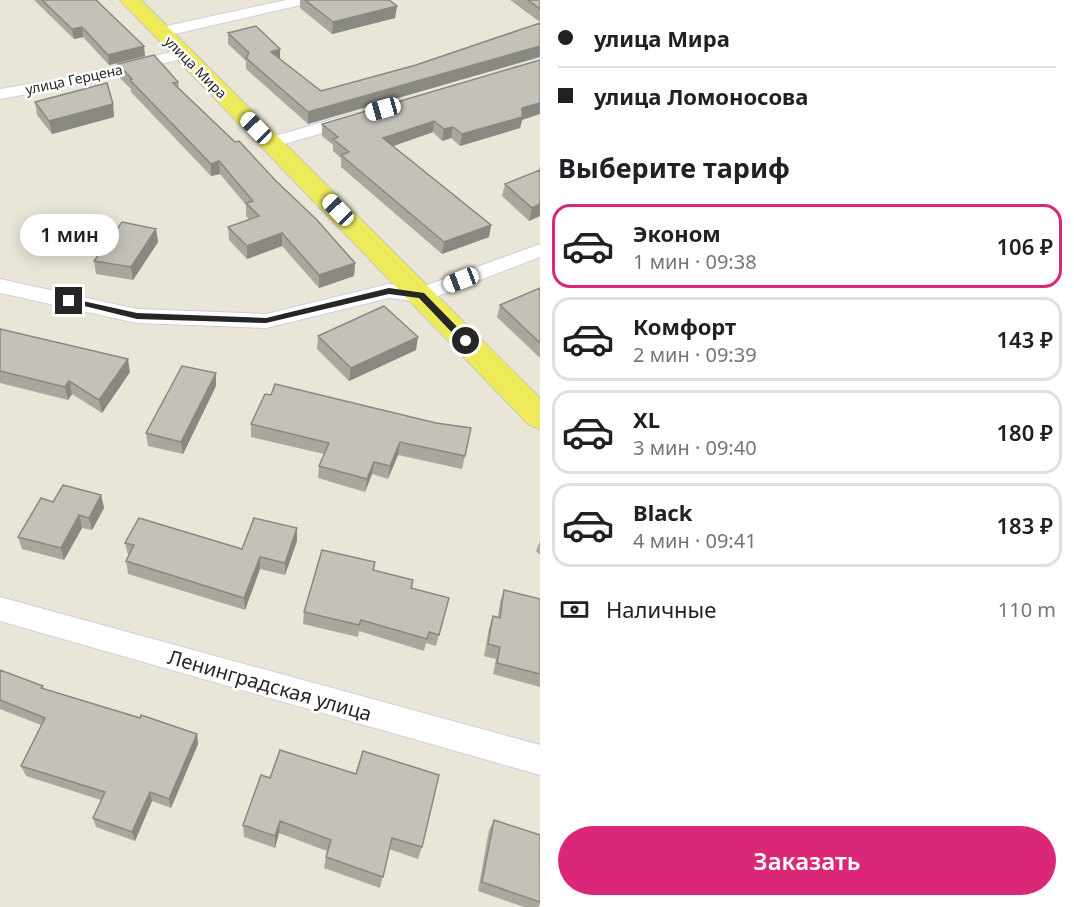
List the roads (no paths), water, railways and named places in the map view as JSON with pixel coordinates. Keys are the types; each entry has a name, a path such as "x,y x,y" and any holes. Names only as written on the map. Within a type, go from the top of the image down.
{"main road":[{"name":"улица Мира","path":"130,0 540,417"}],"street":[{"path":"162,32 304,0"},
{"name":"улица Герцена","path":"0,94 68,82 184,54"},
{"path":"271,142 372,112"},
{"path":"0,286 137,316 266,321 389,291 421,295 540,250"},
{"name":"Ленинградская улица","path":"0,609 540,760"}]}
